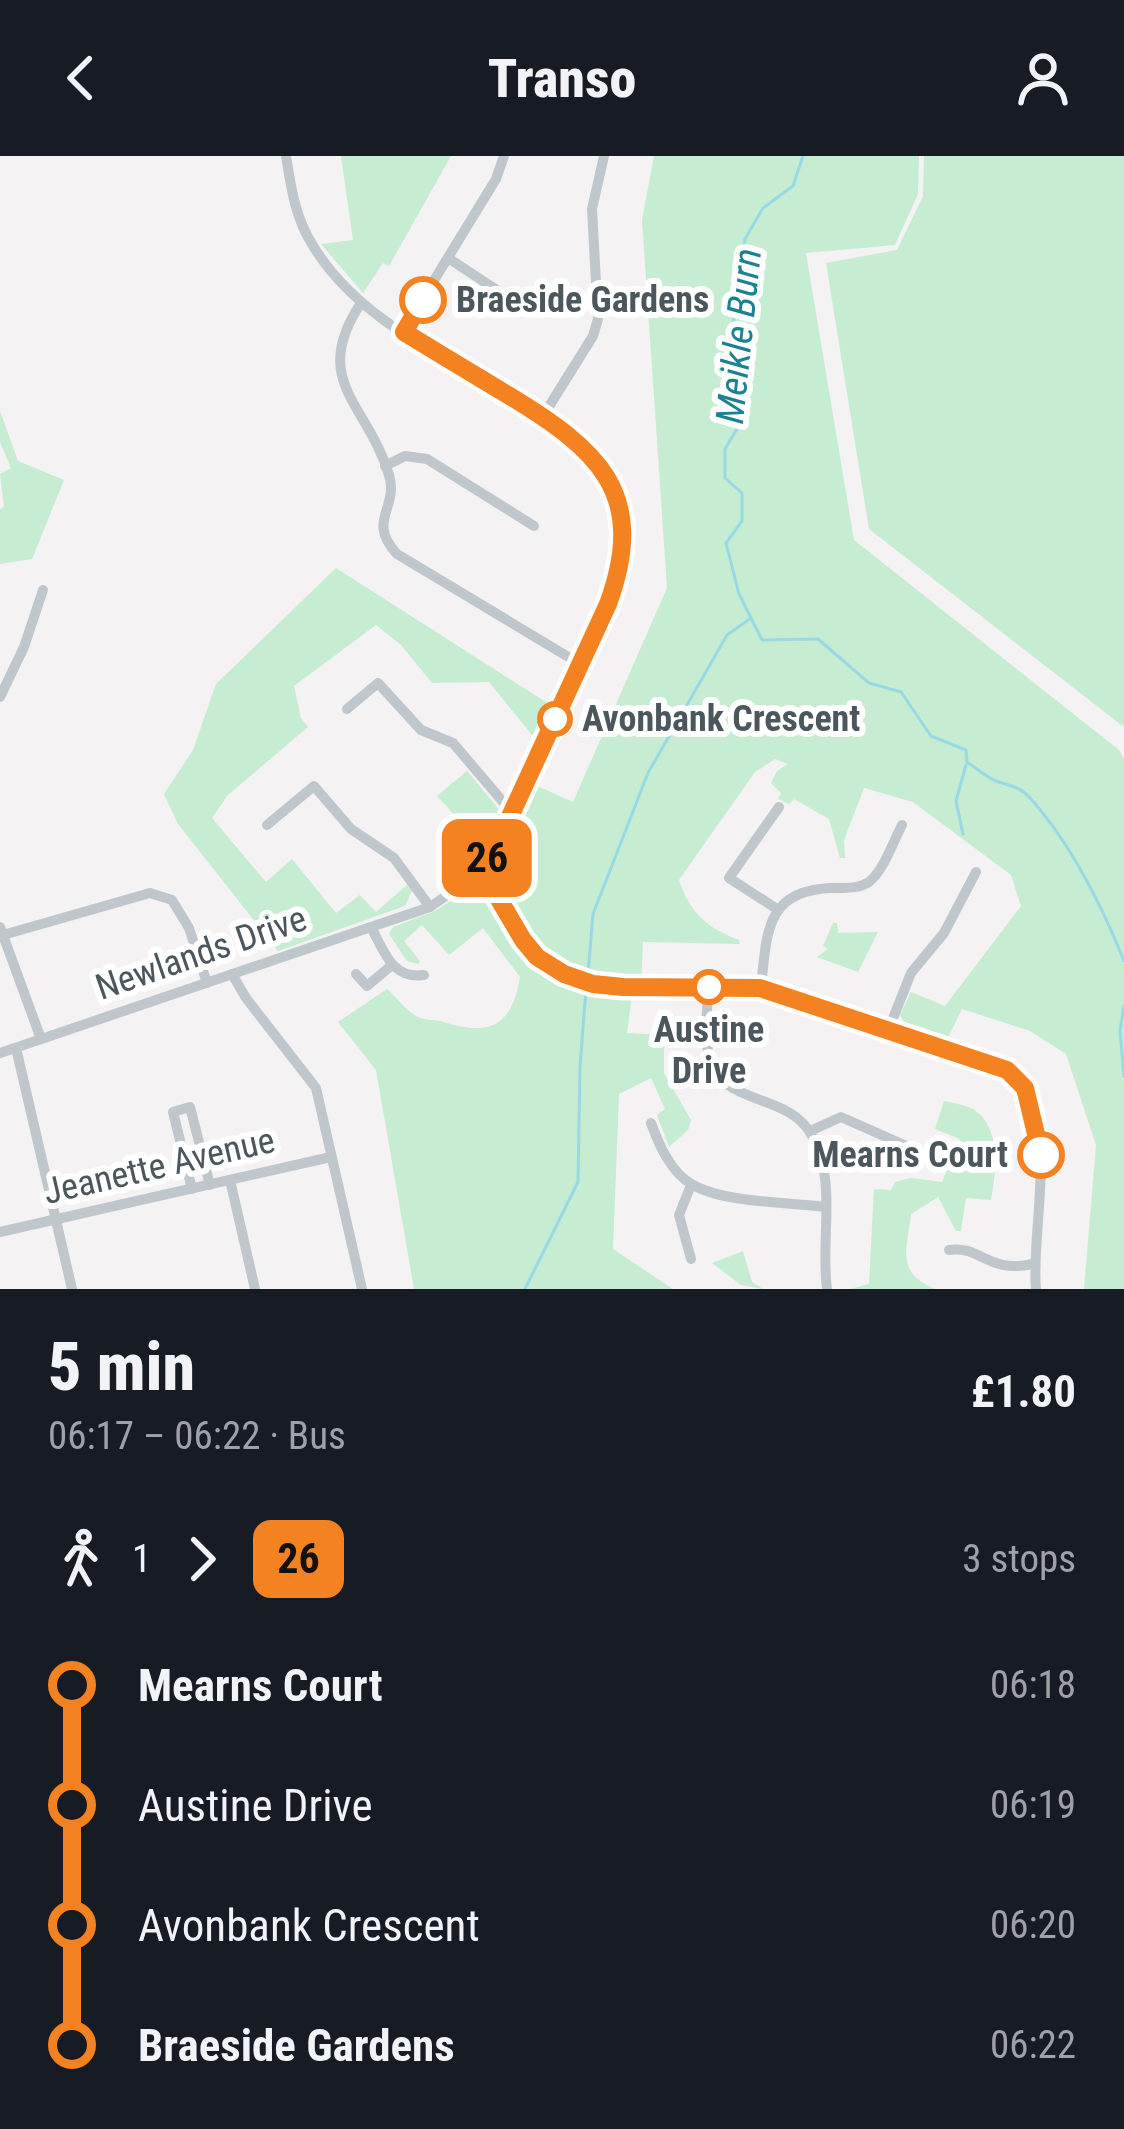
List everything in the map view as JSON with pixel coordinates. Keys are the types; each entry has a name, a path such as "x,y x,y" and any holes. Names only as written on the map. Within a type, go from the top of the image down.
{"street":[{"path":"286,156 298,218 311,244 361,303 587,448 616,495 618,576 515,807 496,847 480,867 523,940 537,957 564,974 593,984 760,988 1007,1070 1025,1088 1042,1167 1033,1264 1036,1289"},
{"path":"404,332 496,178 504,156"},
{"path":"543,416 593,336 598,319 592,209 604,156"},
{"path":"448,258 521,306"},
{"path":"361,303 341,337 339,369 343,387 385,466 391,493 382,530 397,554 580,664"},
{"path":"385,466 405,456 427,459 534,526"},
{"path":"0,697 24,647 43,590"},
{"path":"347,709 378,683 421,730 453,743 504,802 515,807"},
{"path":"267,825 314,786 351,829 394,858 426,908"},
{"path":"777,909 729,878 779,807"},
{"path":"760,988 768,931 777,909 807,890 867,883 878,872 902,825"},
{"name":"Newlands Drive","path":"0,1053 426,908 480,867"},
{"path":"888,1031 911,973 944,933 976,872"},
{"path":"41,1040 2,930 150,893 172,900 207,983"},
{"path":"371,927 392,965 408,978 424,975"},
{"path":"356,974 367,986 392,965"},
{"path":"0,977 16,972"},
{"path":"232,974 245,998 316,1088 362,1289"},
{"path":"708,987 708,1055 717,1077 727,1087 796,1114 810,1131 827,1179 823,1288"},
{"path":"16,1048 72,1289"},
{"path":"193,1189 173,1112 190,1107 210,1185"},
{"path":"810,1131 842,1118 904,1145"},
{"path":"651,1123 668,1160 691,1185 825,1207"},
{"name":"Jeanette Avenue","path":"0,1232 332,1157"},
{"path":"230,1180 255,1289"},
{"path":"691,1185 679,1215 692,1259"},
{"path":"949,1250 962,1248 999,1267 1033,1264"}],"green space":[{"path":"341,156 451,156 389,266 383,263 363,293 321,244 353,240"},
{"path":"654,156 919,156 918,194 895,245 806,253 854,540 1119,750 1124,759 1124,1289 1084,1289 1096,1145 1066,1054 1030,1031 962,1009 946,1042 908,1028 900,1015 911,992 945,1006 1021,906 1011,875 913,802 864,788 844,840 845,858 840,858 829,819 794,799 789,804 778,799 781,793 771,783 788,764 775,759 755,772 679,880 701,918 740,944 643,942 641,987 633,987 627,1033 664,1035 664,1073 691,1120 688,1130 669,1147 657,1115 665,1109 651,1078 619,1094 613,1249 673,1289 414,1289 376,1070 338,1022 387,989 422,1019 475,1028 505,1016 520,977 483,928 449,955 422,925 404,941 418,964 407,961 389,934 393,927 435,911 474,886 490,900 524,953 548,972 548,956 520,923 492,869 535,785 573,802 667,588 642,220"},
{"path":"924,156 1124,156 1124,727 869,529 826,263 897,250 923,196"},
{"path":"0,411 18,461 64,480 32,559 0,564 0,509 4,507 0,474 11,468 0,442"},
{"path":"336,568 552,706 536,740 489,682 432,683 401,645 376,625 294,686 301,718 308,727 228,795 212,818 266,882 292,859 336,913 360,895 376,912 407,885 412,891 405,906 278,951 178,824 164,794 193,750 216,684"},
{"path":"467,771 502,813 485,848 437,796"},
{"path":"833,923 838,933 878,932 858,972 817,957 828,949 823,946"},
{"path":"944,1101 973,1109 989,1127 995,1151 991,1200 966,1198 961,1231 956,1231 938,1197 911,1214 906,1259 914,1275 935,1289 850,1289 869,1284 874,1189 891,1190 895,1182 911,1178 942,1182 960,1139 935,1129"},
{"path":"743,1251 752,1282 763,1289 741,1285 712,1263"}],"waterway":[{"name":"Meikle Burn","path":"803,156 793,186 763,208 745,239 731,338 731,394 738,427 725,449 725,478 742,493 742,521 726,543 739,594 762,640 818,639 869,683 901,692 931,736 966,750 967,762 1027,795 1072,855 1124,961"},
{"path":"588,974 593,914 648,773 727,635 751,618"},
{"path":"963,834 956,801 966,765"},
{"path":"525,1289 578,1182 586,989"},
{"path":"1124,1006 1120,1031 1124,1076"}],"bus line":[{"name":"26","path":"423,300 404,332 587,448 616,495 620,516 622,547 608,604 496,847 480,867 512,926 537,957 593,984 760,988 1007,1070 1025,1088 1041,1155"}],"place":[{"name":"Braeside Gardens","path":"423,300"},
{"name":"Avonbank Crescent","path":"555,719"},
{"name":"Austine Drive","path":"709,987"},
{"name":"Mearns Court","path":"1041,1155"}]}
